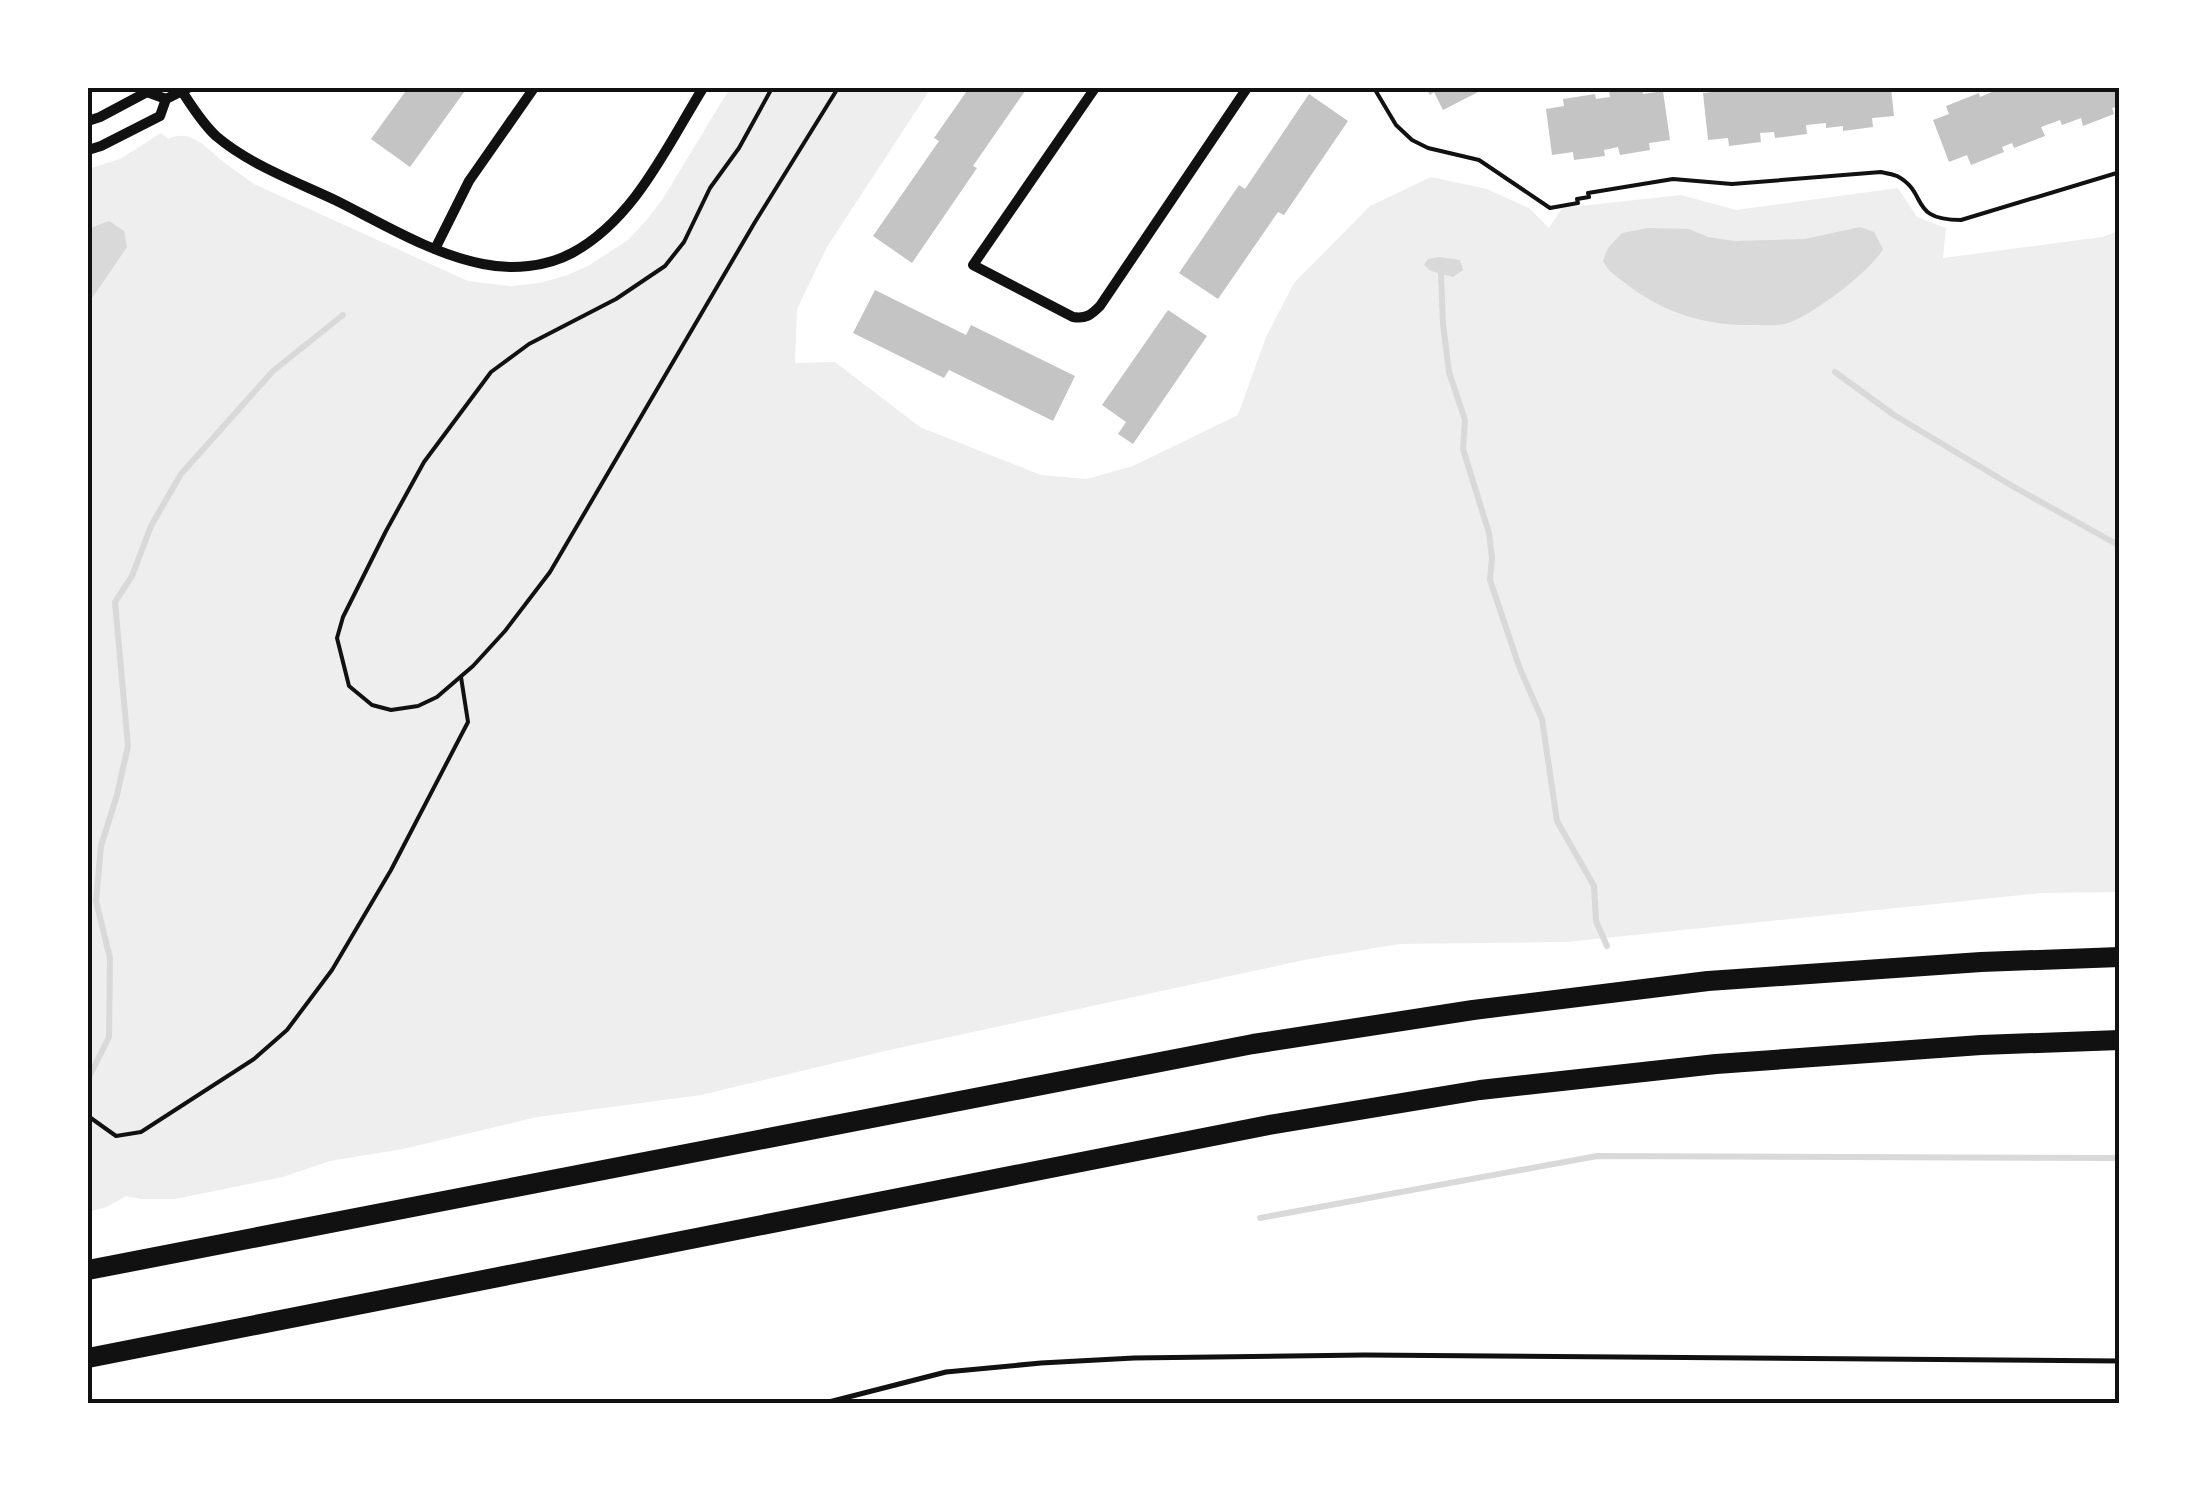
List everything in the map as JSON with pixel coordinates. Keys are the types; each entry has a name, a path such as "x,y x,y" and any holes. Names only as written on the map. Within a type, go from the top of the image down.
{"highway":[{"path":"88,1270 1253,1044 1473,1010 1708,981 1981,962 2120,958"},
{"path":"88,1358 1268,1125 1461,1094 1716,1064 1981,1044 2120,1040"}],"street":[{"path":"88,150 160,116 166,99 183,88 214,134 277,172 435,249 482,264 512,267 544,263 570,254 620,216 702,88"},
{"path":"435,249 469,182 534,88"},
{"path":"1095,88 973,264 1073,317 1083,318 1100,306 1247,88"},
{"path":"88,121 146,92 166,99"}],"lane":[{"path":"821,1404 946,1372 1134,1358 1365,1355 2120,1361"}],"path":[{"path":"772,88 739,148 710,188 684,242 664,266 616,299 529,344 492,372 424,462 343,617 337,638 350,686 372,705 391,710 418,706 437,697 505,631 550,572 754,222 838,88"},
{"path":"1374,88 1396,125 1412,140 1428,148 1478,160 1550,208 1578,203 1577,199 1590,197 1588,193 1672,179 1732,184 1881,172 1897,176 1908,185 1932,217 1962,220 2120,172"},
{"path":"88,1116 116,1136 141,1132 254,1060 287,1030 332,970 392,870 468,722 461,677"}],"shaded area":[{"path":"730,88 931,88 827,247 797,309 795,363 835,362 920,427 1041,475 1087,479 1133,466 1238,415 1266,337 1294,283 1370,206 1431,177 1487,189 1529,208 1549,228 1562,208 1681,195 1736,210 1898,188 1917,217 1946,228 1943,258 2102,237 2119,231 2119,892 2042,893 1566,942 1399,944 1309,959 701,1095 537,1117 175,1199 126,1196 88,1212 88,169 120,159 161,133 168,139 185,136 200,142 254,184 468,281 511,286 539,283 588,266 628,240 662,200"},
{"path":"109,221 124,231 127,247 88,304 88,229"},
{"path":"1860,227 1874,232 1883,249 1876,258 1823,303 1781,325 1736,325 1685,316 1639,293 1603,261 1608,248 1622,233 1648,228 1689,229 1734,241 1805,239"},
{"path":"1428,259 1460,260 1463,270 1453,277 1424,265"}],"building":[{"path":"408,88 467,88 410,167 371,139"},
{"path":"969,88 1027,88 912,263 873,236 939,141 934,138"},
{"path":"1426,88 1486,88 1443,110 1434,92 1430,95"},
{"path":"1642,88 1643,94 1663,91 1670,140 1649,143 1650,150 1620,155 1618,147 1604,150 1605,156 1574,160 1573,152 1552,155 1546,109 1564,106 1563,99 1595,94 1596,99 1610,97 1609,91"},
{"path":"1722,88 1891,88 1894,116 1872,118 1873,127 1843,131 1843,126 1826,128 1826,123 1806,125 1807,134 1775,138 1774,132 1760,133 1761,142 1729,146 1728,138 1708,140 1703,93"},
{"path":"1991,88 2120,88 2120,106 2112,108 2114,114 2083,126 2081,118 2041,127 2045,136 2014,148 2012,143 2002,147 2004,152 1971,165 1967,155 1949,162 1933,120 1949,114 1946,106 1979,93 1980,97 1992,92"},
{"path":"1309,94 1348,121 1284,215 1278,212 1218,299 1179,273 1239,185 1245,189"},
{"path":"875,290 966,335 971,325 1075,376 1053,421 949,370 944,378 853,333"},
{"path":"1168,310 1207,336 1133,444 1118,434 1126,422 1102,405"}],"waterway":[{"path":"1441,274 1449,372 1465,420 1463,449 1489,533 1490,580 1520,669 1542,719 1557,821 1594,886 1596,921 1607,946"},
{"path":"88,1079 109,1037 110,958 96,901 101,846 128,746 115,602 132,576 151,526 181,474 273,371 343,315"},
{"path":"1835,372 1894,415 2120,546"},
{"path":"1260,1218 1597,1156 2120,1158"}]}
